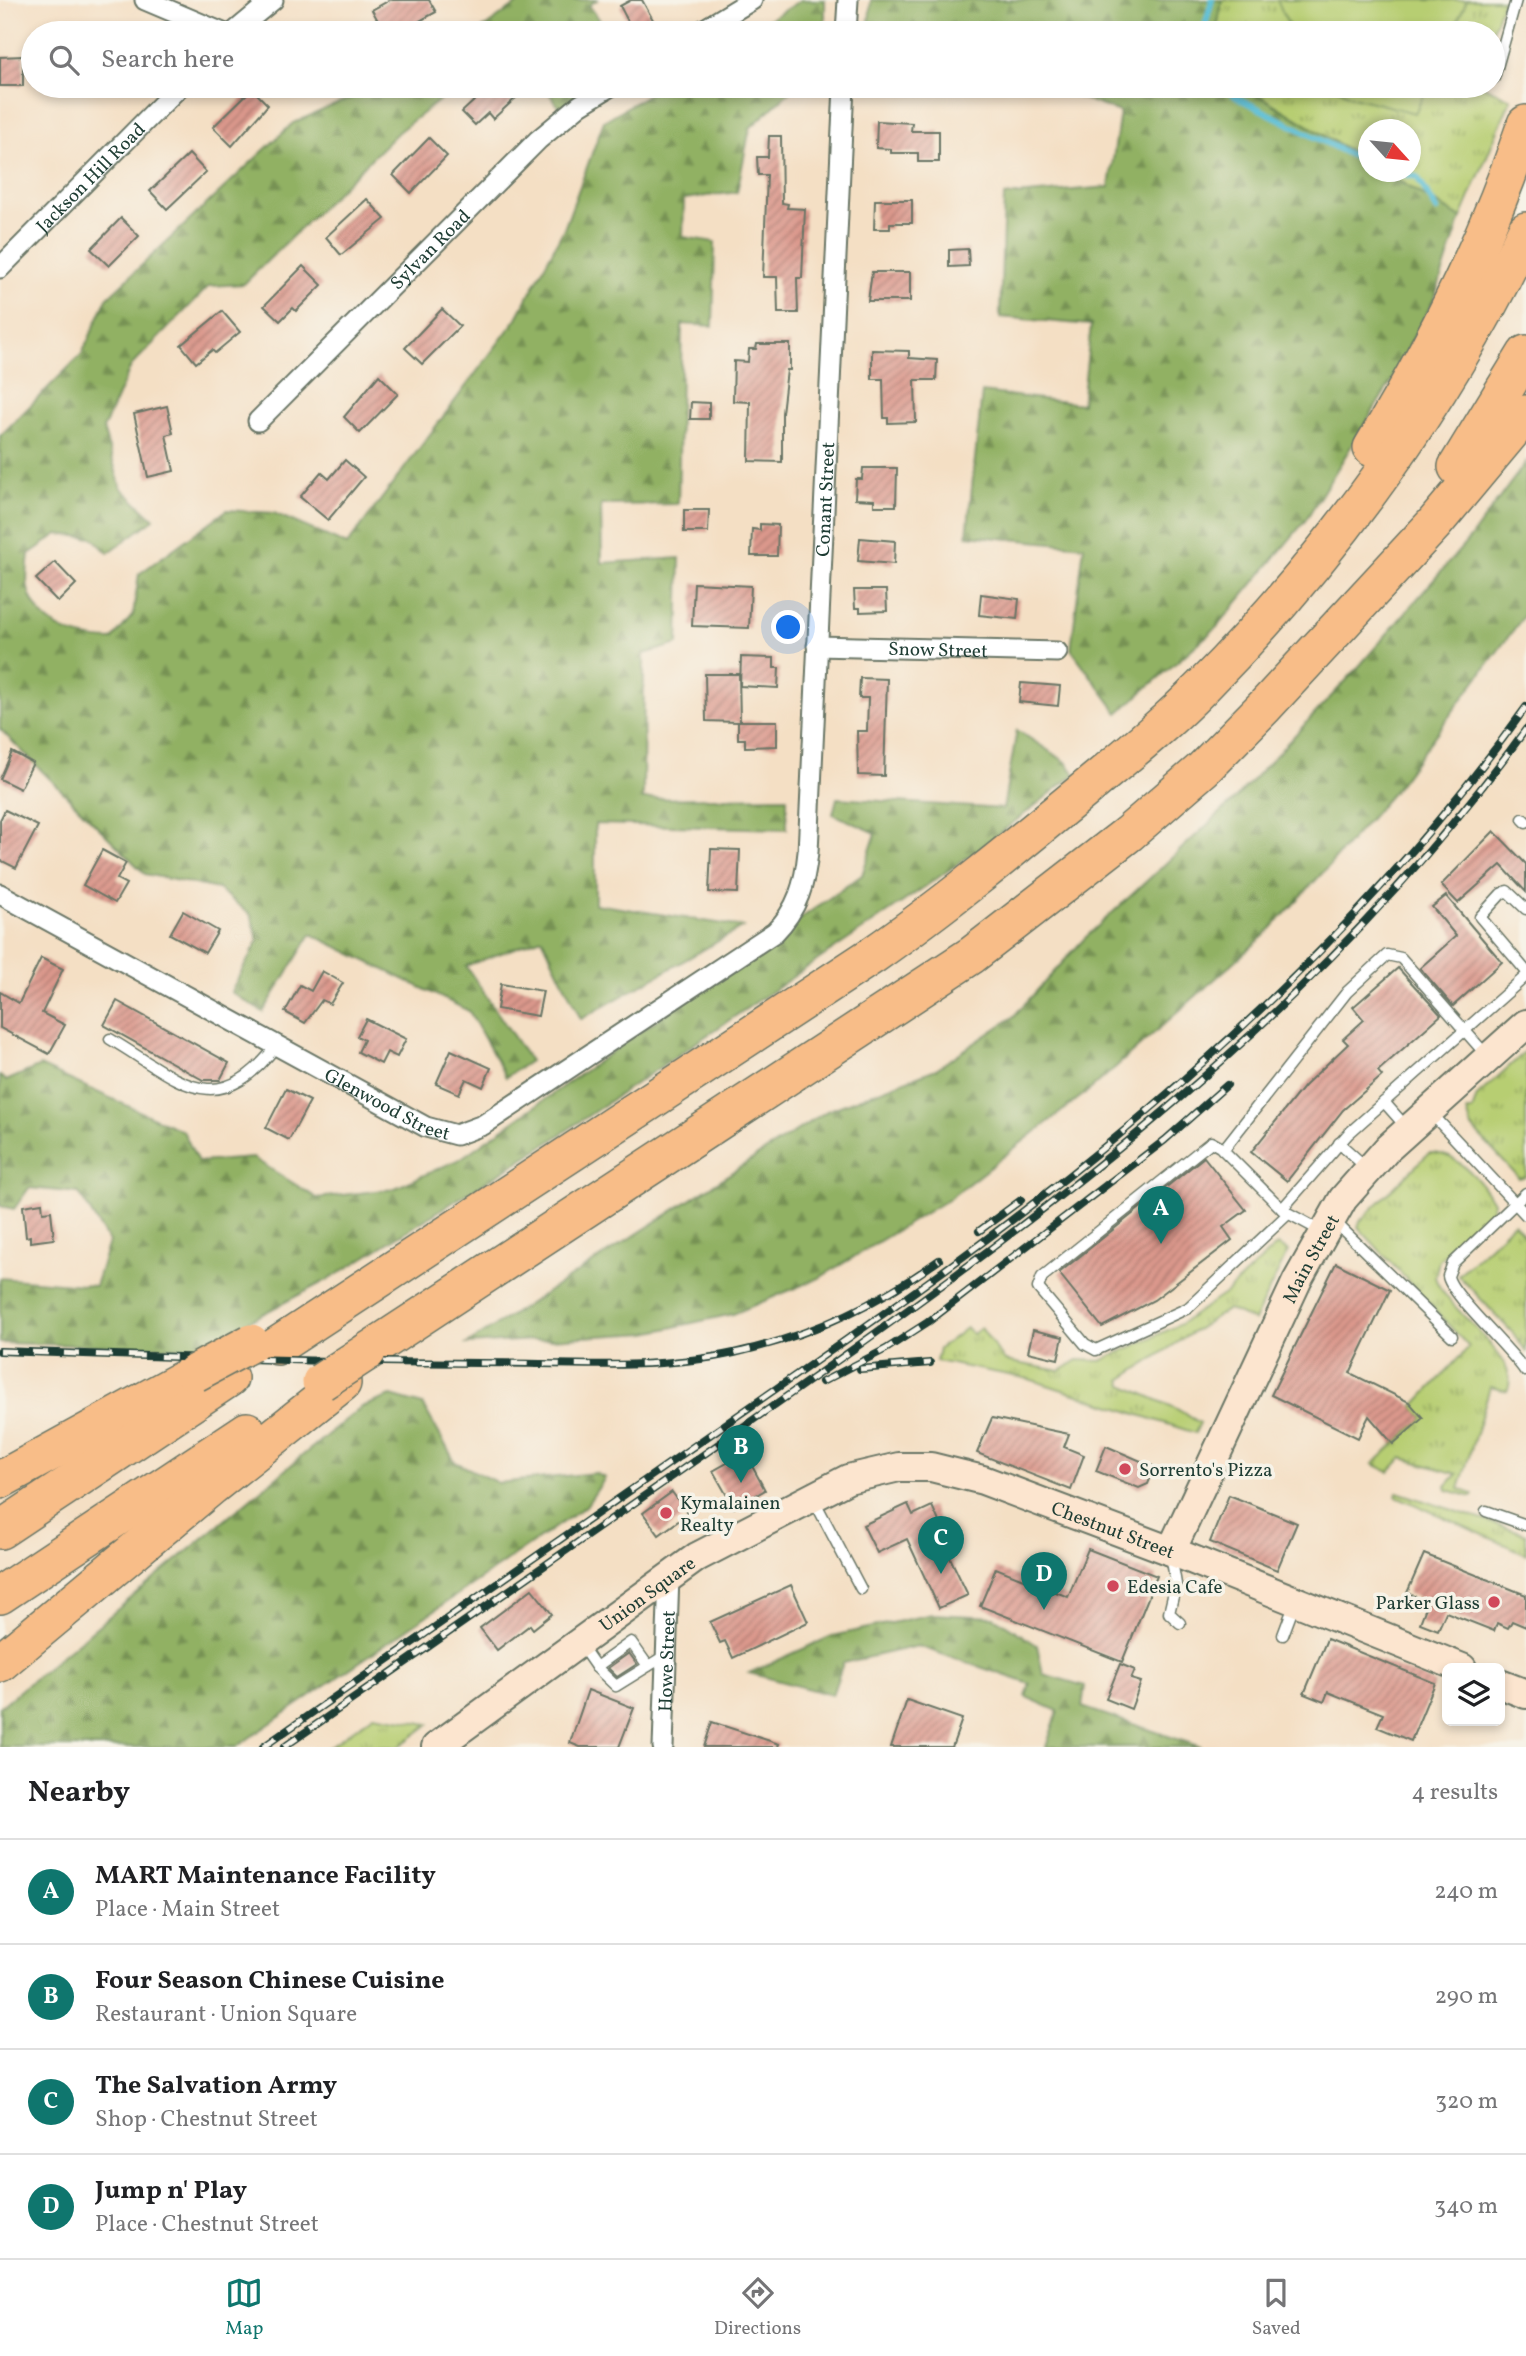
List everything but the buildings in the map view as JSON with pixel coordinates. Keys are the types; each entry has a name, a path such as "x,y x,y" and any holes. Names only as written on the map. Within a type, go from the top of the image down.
{"highway":[{"path":"1215,673 1328,516 1395,409 1476,253 1526,124"},
{"path":"0,1530 212,1376 437,1240 873,955 956,896 1132,750 1215,673 1297,584 1371,488 1469,337 1526,231"},
{"path":"1341,622 1450,476 1526,354"},
{"path":"0,1595 331,1383 455,1294 972,955 1128,834 1203,769 1433,524 1526,414"},
{"path":"0,1480 212,1376"},
{"path":"0,1663 331,1383"}],"main road":[{"name":"Main Street","path":"1171,1550 1327,1225 1368,1169 1418,1119 1526,1024"},
{"name":"Chestnut Street","path":"917,1466 984,1480 1171,1550 1450,1663"},
{"name":"Union Square","path":"436,1747 669,1576 722,1542 813,1496 870,1471 917,1466"},
{"path":"1505,1686 1526,1694"}],"street":[{"path":"145,0 195,21"},
{"path":"248,21 273,0"},
{"path":"718,21 752,0"},
{"path":"847,21 848,0"},
{"name":"Jackson Hill Road","path":"0,268 168,98"},
{"name":"Sylvan Road","path":"258,421 538,140 591,98"},
{"name":"Conant Street","path":"794,910 804,882 808,852 843,98"},
{"name":"Snow Street","path":"817,646 1057,652"},
{"name":"Glenwood Street","path":"0,894 426,1127 448,1134 469,1132 763,941 794,910"},
{"name":"Howe Street","path":"663,1747 669,1576"}],"lane":[{"path":"1505,39 1516,0"},
{"path":"1526,909 1507,891 1480,917 1526,971"},
{"path":"1223,1150 1347,992 1387,955 1401,958 1488,1057"},
{"path":"1452,1336 1327,1225 1285,1211 1223,1150 1211,1142 1037,1283 1040,1294 1088,1347 1096,1350 1188,1308 1285,1211 1339,1143 1526,976"},
{"path":"110,1039 198,1090 218,1091 243,1079 278,1045"},
{"path":"1384,1102 1418,1119 1526,1215"},
{"path":"1339,1143 1368,1169"},
{"path":"1525,1371 1508,1347 1454,1290 1448,1276 1453,1263 1526,1193"},
{"path":"813,1496 861,1589"},
{"path":"1486,1511 1526,1525"},
{"path":"1171,1550 1176,1584 1169,1613 1180,1623"},
{"path":"1283,1635 1296,1601"},
{"path":"596,1667 631,1642 648,1666"},
{"path":"579,1643 596,1667 616,1686 666,1655"}],"green space":[{"path":"523,0 597,0 589,5 600,21 493,21"},
{"path":"801,0 825,0 825,21 767,21"},
{"path":"871,0 1222,0 1218,21 869,21"},
{"path":"1222,0 1503,0 1496,21 1218,21"},
{"path":"1277,0 1467,0 1457,21 1287,21"},
{"path":"1505,96 1511,99 1461,218 1402,182 1421,182 1421,119 1358,119 1358,156 1264,98"},
{"path":"350,98 442,98 398,132 244,284 209,286 131,366 103,429 121,488 154,519 108,553 93,538 58,534 29,554 29,592 42,615 62,630 86,637 112,640 133,615 139,574 227,510 274,513 347,545 517,318 564,229 604,121 642,98 783,98 750,128 737,192 684,199 683,237 715,242 713,326 682,324 678,504 601,505 602,563 680,558 678,644 644,654 643,799 787,797 787,829 595,824 595,904 743,927 581,1019 542,938 466,966 530,1061 506,1077 469,1011 311,934 263,1012 231,992 258,941 251,915 218,889 145,874 0,729 0,436 82,354 107,298 293,123"},
{"path":"552,98 575,98 560,109"},
{"path":"1081,98 1263,98 1358,157 1358,182 1399,182 1461,218 1434,299 1391,382 1305,521 1217,627 1118,713 1071,649 1084,546 967,535 982,392 1082,404 1091,325 1000,317 1004,196 1109,187 1120,112"},
{"path":"1357,98 1422,98 1415,113"},
{"path":"1526,462 1526,613 1392,793 1327,868 1267,933 1092,1088 950,1198 819,1278 733,1314 647,1333 467,1344 827,1111 936,1069 1013,1017 1084,939 1232,802 1355,671 1470,538"},
{"path":"1017,730 1066,762 1075,774 985,845 551,1141 333,1277 198,1348 0,1343 0,1278 95,1286 109,1242 79,1193 29,1188 14,1209 0,1206 0,1076 6,1081 40,1066 183,1131 198,1162 253,1158 317,1198 393,1189 460,1159 862,875 876,833 833,814 837,798 1003,809"},
{"path":"1526,1051 1526,1176 1519,1178 1472,1128 1467,1111 1472,1111 1477,1096"},
{"path":"1429,1153 1449,1157 1466,1168 1493,1202 1492,1210 1439,1260 1435,1277 1441,1290 1495,1349 1505,1364 1509,1378 1507,1391 1490,1387 1459,1489 1473,1494 1472,1497 1447,1490 1446,1486 1457,1474 1402,1458 1389,1472 1373,1464 1423,1418 1413,1407 1469,1347 1358,1227 1360,1221"},
{"path":"1514,1223 1526,1237 1526,1351 1512,1332 1458,1275"},
{"path":"1277,1245 1288,1251 1254,1321 1228,1309 1121,1380 1123,1385 1175,1408 1200,1423 1195,1433 1029,1379 936,1361 939,1349 966,1328 973,1334 981,1328 1005,1361 1060,1371 1078,1360 1101,1361 1179,1325 1226,1293"},
{"path":"391,1396 423,1405 455,1462 498,1483 595,1473 605,1478 586,1506 236,1747 0,1747 0,1707 362,1407"},
{"path":"1397,1492 1526,1534 1526,1554 1396,1496"},
{"path":"932,1614 994,1617 1037,1645 1043,1674 1085,1686 1082,1707 1201,1747 1046,1747 1058,1711 1026,1697 1030,1684 918,1646 843,1663 832,1695 749,1673 832,1636"},
{"path":"374,1715 429,1724 398,1747 329,1747"}],"waterway":[{"path":"1206,21 1212,0"},
{"path":"1238,98 1358,159"},
{"path":"1420,182 1437,210"}],"railway":[{"path":"263,1747 927,1282 1107,1145 1238,1031 1361,908 1419,844 1474,777 1526,707"},
{"path":"284,1747 869,1338 1075,1184 1174,1103 1269,1018 1360,928 1445,832 1526,729"},
{"path":"822,1382 886,1349 928,1322 1165,1140 1227,1085"},
{"path":"979,1231 1021,1200"},
{"path":"0,1351 360,1362 608,1365 703,1359 761,1346 815,1328 867,1305 939,1260"},
{"path":"860,1369 930,1363"}],"place":[{"name":"MART Maintenance Facility","path":"1161,1244"},
{"name":"Sorrento's Pizza","path":"1125,1469"},
{"name":"Four Season Chinese Cuisine","path":"741,1483"},
{"name":"Kymalainen Realty","path":"666,1513"},
{"name":"The Salvation Army","path":"941,1574"},
{"name":"Edesia Cafe","path":"1113,1586"},
{"name":"Parker Glass","path":"1494,1602"},
{"name":"Jump n' Play","path":"1044,1610"}]}
